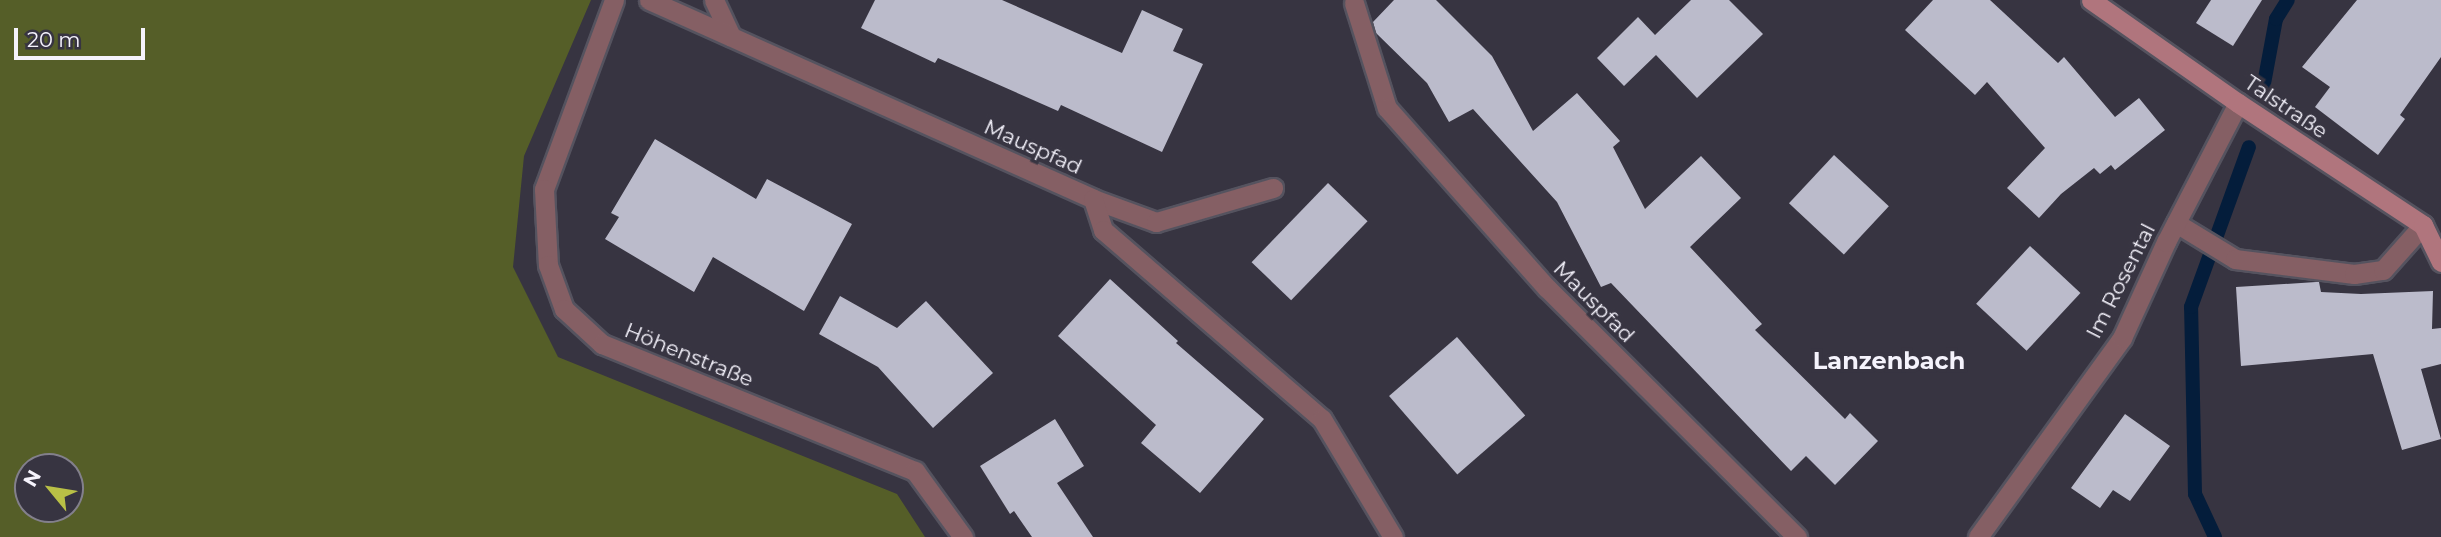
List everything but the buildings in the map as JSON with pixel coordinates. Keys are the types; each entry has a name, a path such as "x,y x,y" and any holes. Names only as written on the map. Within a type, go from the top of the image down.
{"main road":[{"name":"Talstraße","path":"2091,0 2238,103 2423,225"},
{"path":"2423,225 2441,262"}],"street":[{"name":"Höhenstraße","path":"614,0 544,189 548,265 564,309 602,344 915,471 963,537"},
{"name":"Mauspfad","path":"649,0 1093,199 1103,230 1322,419 1393,537"},
{"path":"713,0 731,36"},
{"name":"Mauspfad","path":"1354,2 1387,107 1547,289 1797,537"},
{"name":"Im Rosental","path":"1978,537 2122,338 2176,223 2238,103"},
{"path":"1093,199 1156,222 1273,188"},
{"path":"2176,223 2235,259 2354,274 2383,270 2423,225"}],"green space":[{"path":"0,0 591,0 524,156 513,267 558,357 897,494 925,537 0,537"}],"waterway":[{"path":"2263,89 2276,19 2288,0"},
{"path":"2215,537 2195,494 2191,307 2249,147"}],"district":[{"name":"Lanzenbach","path":"1889,361"}]}
